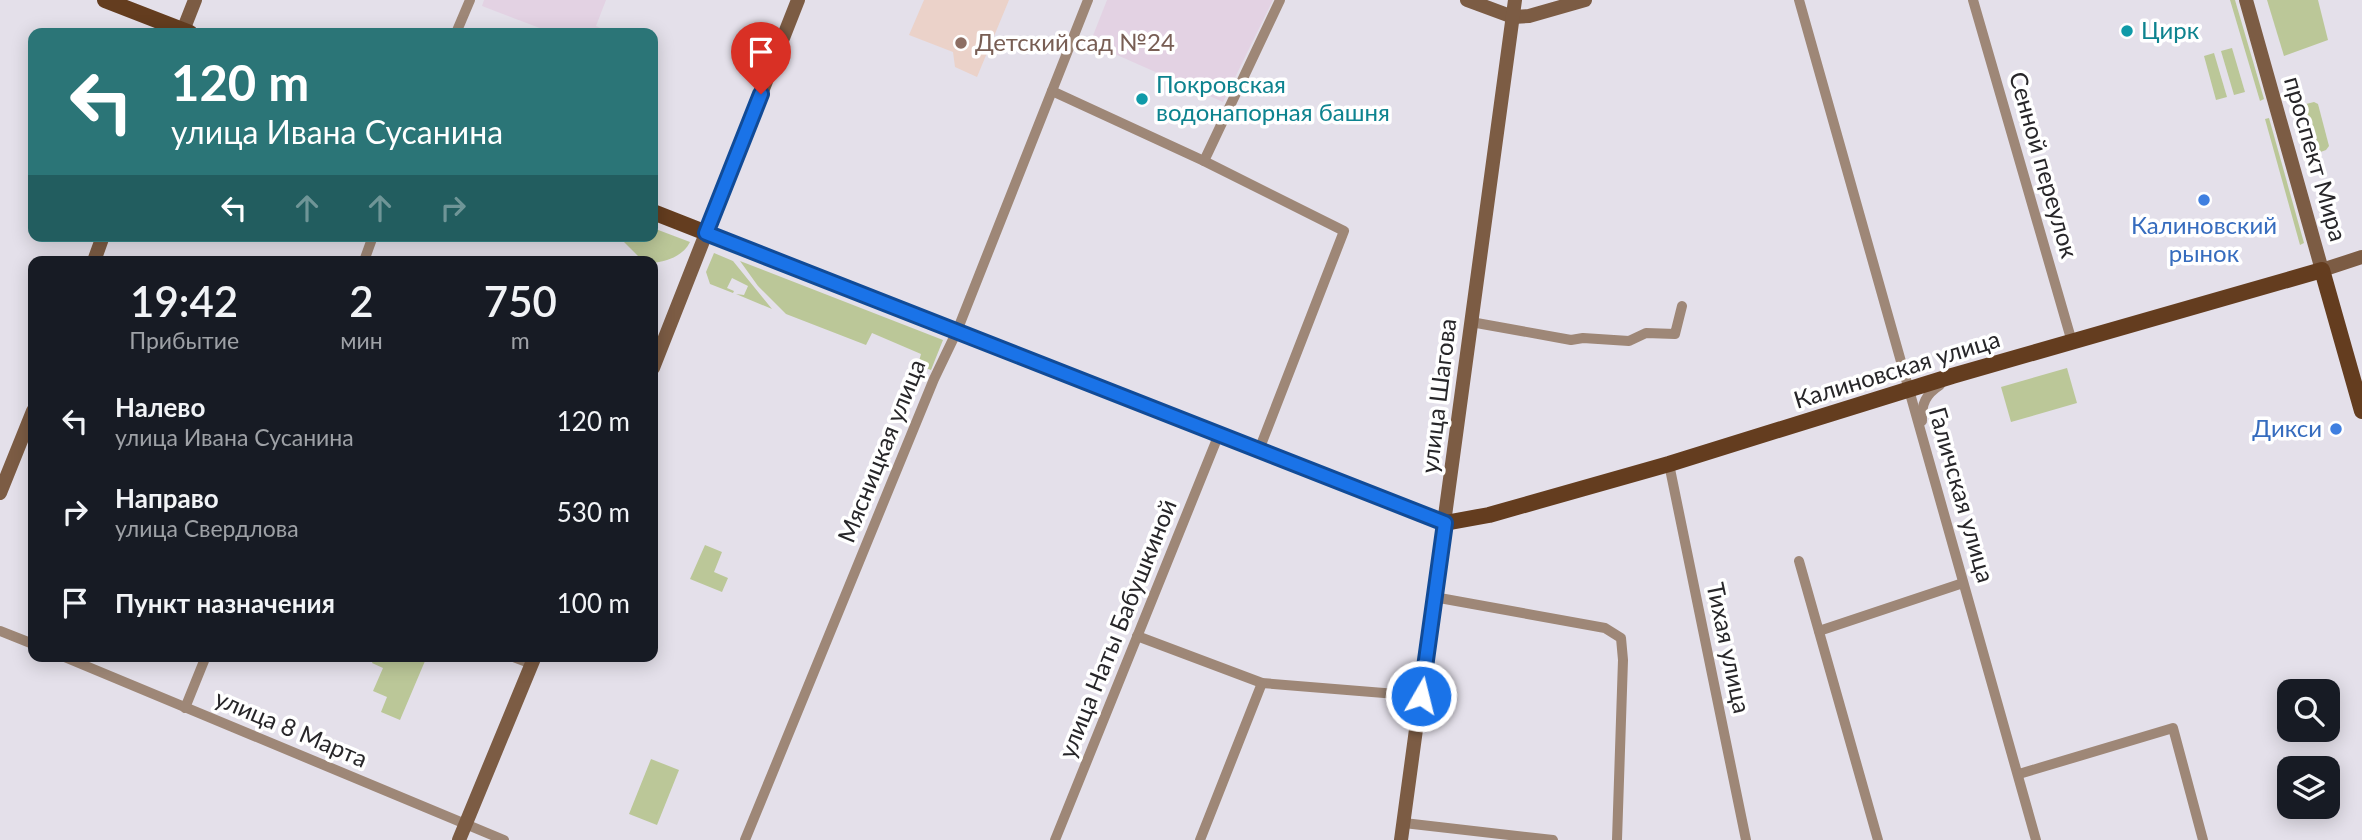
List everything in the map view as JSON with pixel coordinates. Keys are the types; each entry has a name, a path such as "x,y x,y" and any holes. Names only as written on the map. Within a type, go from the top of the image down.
{"main road":[{"path":"105,0 175,28"},
{"path":"186,28 195,0"},
{"path":"658,355 798,0"},
{"path":"1467,0 1513,17 1529,16 1584,0"},
{"name":"улица Шагова","path":"1401,840 1515,0"},
{"name":"проспект Мира","path":"2246,0 2362,411"},
{"path":"658,214 1445,523"},
{"name":"Калиновская улица","path":"1445,523 1489,515 1669,464 1952,376 2362,257"},
{"path":"0,493 28,423"},
{"path":"459,840 532,662"}],"street":[{"path":"458,28 470,0"},
{"name":"Мясницкая улица","path":"746,840 934,379 957,331 1088,0"},
{"path":"1203,161 1280,0"},
{"name":"Галичская улица","path":"1799,0 2036,840"},
{"name":"Сенной переулок","path":"1973,0 2072,342"},
{"path":"1052,91 1203,161 1343,231 1259,450"},
{"path":"1471,322 1571,340 1583,338 1629,341 1646,334 1675,334 1682,306"},
{"path":"1924,439 1924,401 1928,393 1952,376"},
{"name":"улица Наты Бабушкиной","path":"1055,840 1219,434"},
{"name":"Тихая улица","path":"1669,464 1746,840"},
{"path":"1799,561 1878,840"},
{"path":"1819,631 1963,583"},
{"path":"1434,597 1605,628 1620,638 1623,660 1617,840"},
{"path":"0,631 28,643"},
{"path":"1137,636 1262,683 1421,696"},
{"name":"улица 8 Марта","path":"75,662 504,840"},
{"path":"185,708 204,662"},
{"path":"1200,840 1262,683"},
{"path":"2019,774 2173,728 2203,840"},
{"path":"1404,823 1553,840"}],"shaded area":[{"path":"484,0 606,0 596,26 600,28 540,28 482,6"},
{"name":"Детский сад №24","path":"924,0 1009,0 977,77 955,67 953,52 909,35"},
{"path":"1107,0 1273,0 1223,102 1090,43"}],"green space":[{"path":"2230,0 2235,0 2264,99 2260,101"},
{"path":"2267,0 2318,0 2328,40 2284,56"},
{"path":"2232,48 2245,92 2234,95 2221,51"},
{"path":"2214,53 2227,97 2216,100 2204,56"},
{"path":"2314,102 2318,104 2329,146 2315,154 2302,105"},
{"path":"2269,118 2304,243 2300,245 2265,119"},
{"path":"658,230 690,242 683,251 664,261 658,262 658,256 638,256 624,242 658,242"},
{"path":"714,253 733,261 772,309 736,294 744,295 748,286 732,278 727,288 734,291 733,293 710,284 706,272"},
{"path":"740,261 943,340 931,370 918,365 921,354 872,333 866,345 786,314 758,286"},
{"path":"2067,368 2077,403 2011,422 2001,387"},
{"path":"705,545 722,552 714,572 728,578 722,592 690,579"},
{"path":"425,662 400,720 381,712 387,697 373,691 383,668 372,663"},
{"path":"651,759 679,770 657,825 629,814"}],"place":[{"name":"Цирк","path":"2127,31"},
{"name":"Детский сад №24","path":"961,43"},
{"name":"Покровская водонапорная башня","path":"1142,99"},
{"name":"Калиновский рынок","path":"2204,200"},
{"name":"Дикси","path":"2336,429"}],"route":[{"path":"761,94 706,233 1445,523 1421,696"}]}
